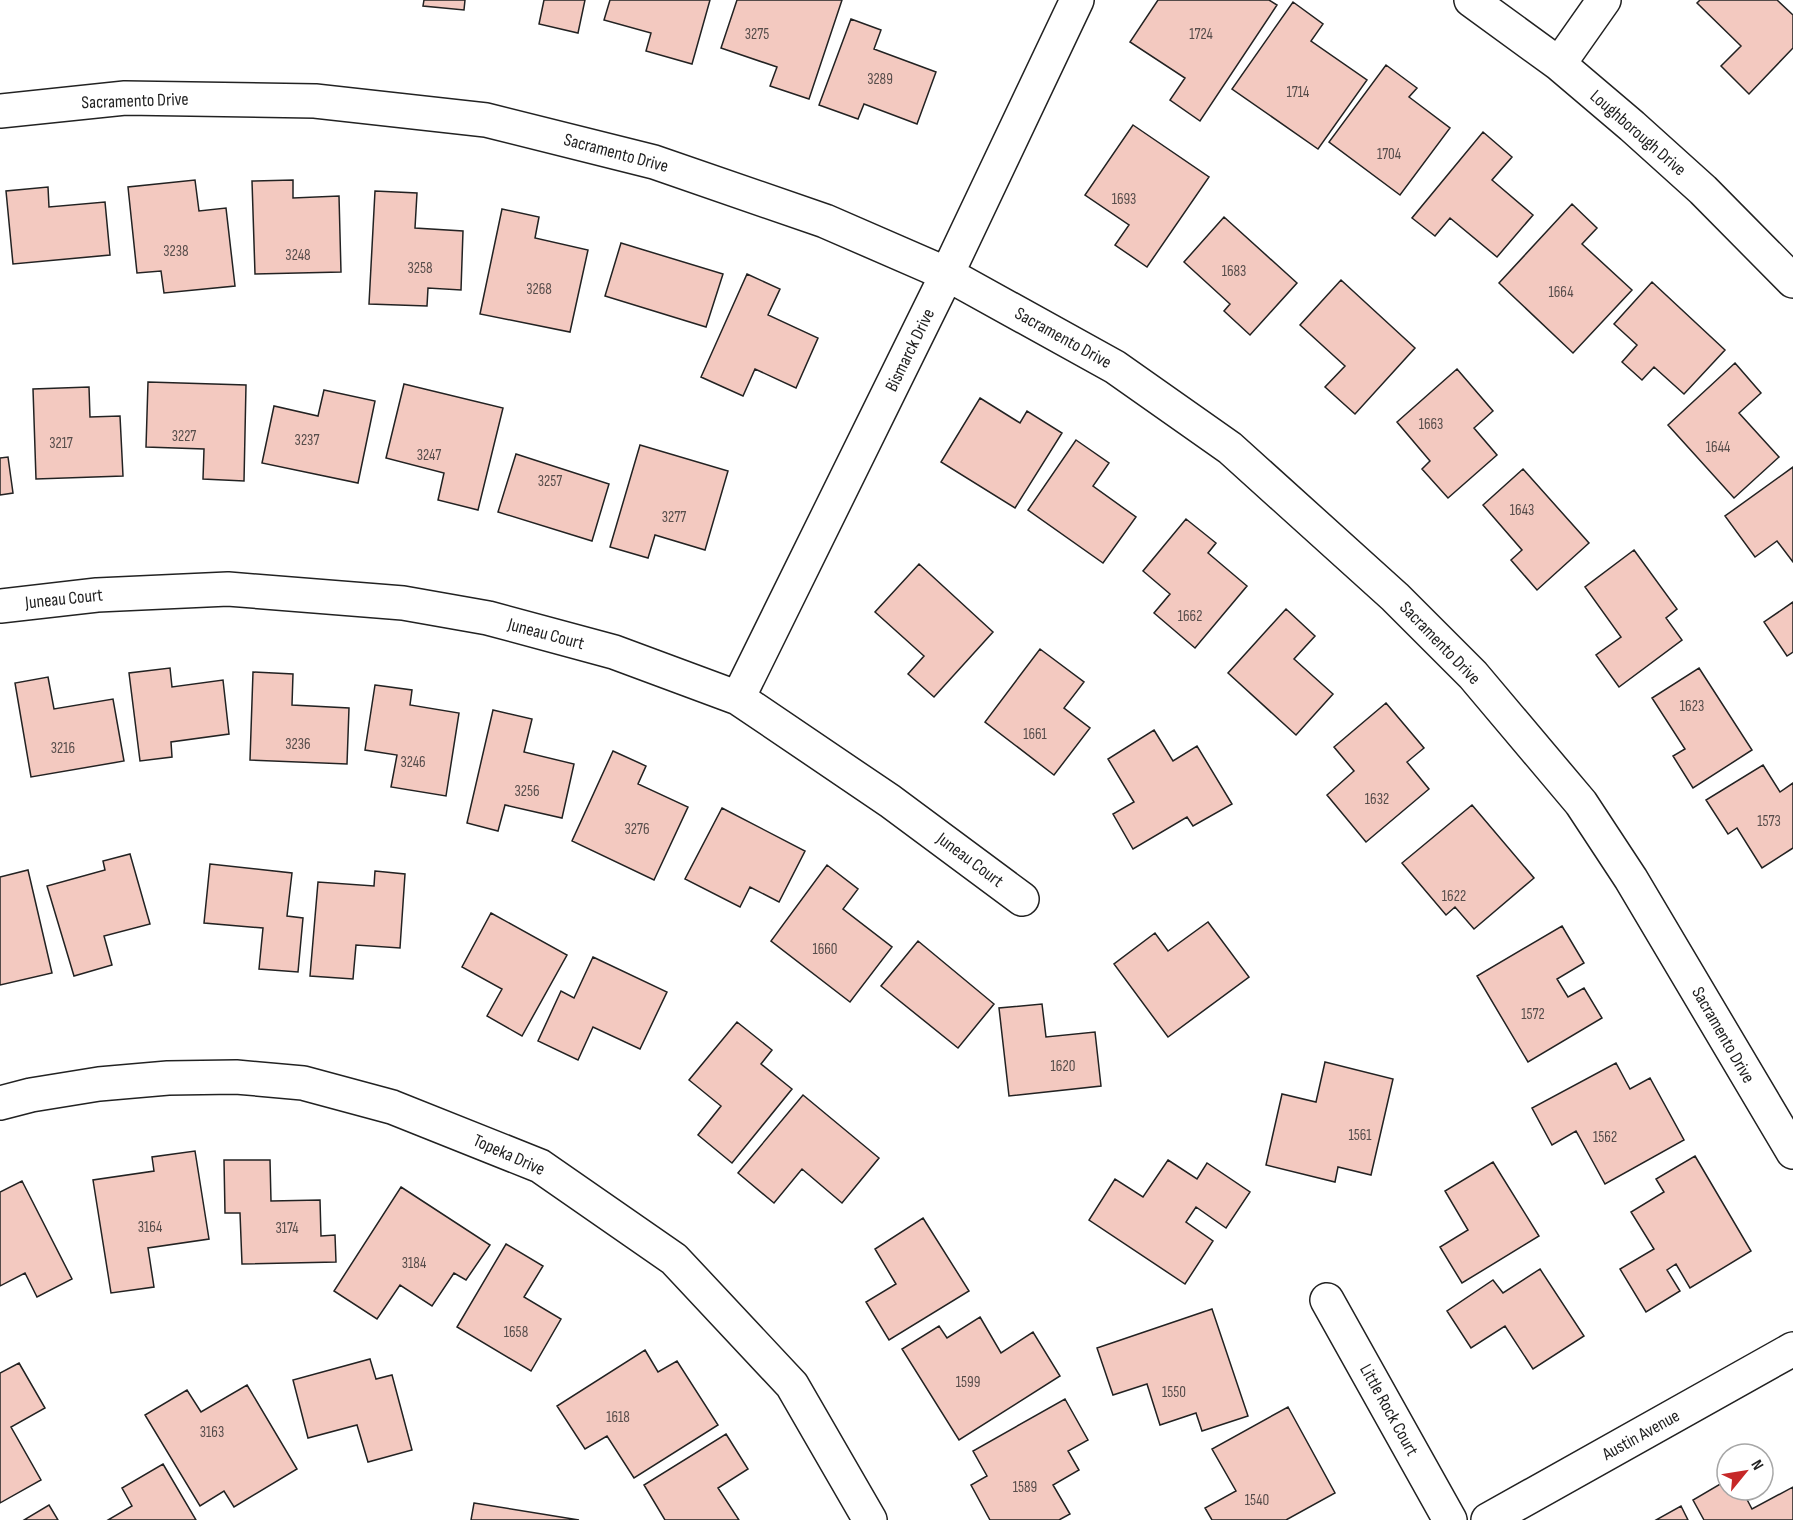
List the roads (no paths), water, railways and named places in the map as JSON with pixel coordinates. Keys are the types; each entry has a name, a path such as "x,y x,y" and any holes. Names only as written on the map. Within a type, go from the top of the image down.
{"street":[{"name":"Bismarck Drive","path":"738,698 947,274 1077,0"},
{"name":"Loughborough Drive","path":"1471,0 1559,64 1632,126 1703,190 1793,281"},
{"path":"1559,64 1604,0"},
{"name":"Sacramento Drive","path":"0,111 125,98 315,101 486,120 654,162 825,221 947,274 1115,367 1230,448 1395,597 1473,675 1581,803 1631,879 1793,1152"},
{"name":"Juneau Court","path":"0,606 97,594 228,589 403,603 488,618 614,652 738,698 890,801 1022,899"},
{"name":"Topeka Drive","path":"0,1103 31,1095 99,1084 168,1078 236,1077 303,1083 392,1107 540,1166 674,1259 792,1385 870,1520"},
{"name":"Little Rock Court","path":"1327,1299 1450,1520"},
{"name":"Austin Avenue","path":"1488,1520 1793,1349"}]}
